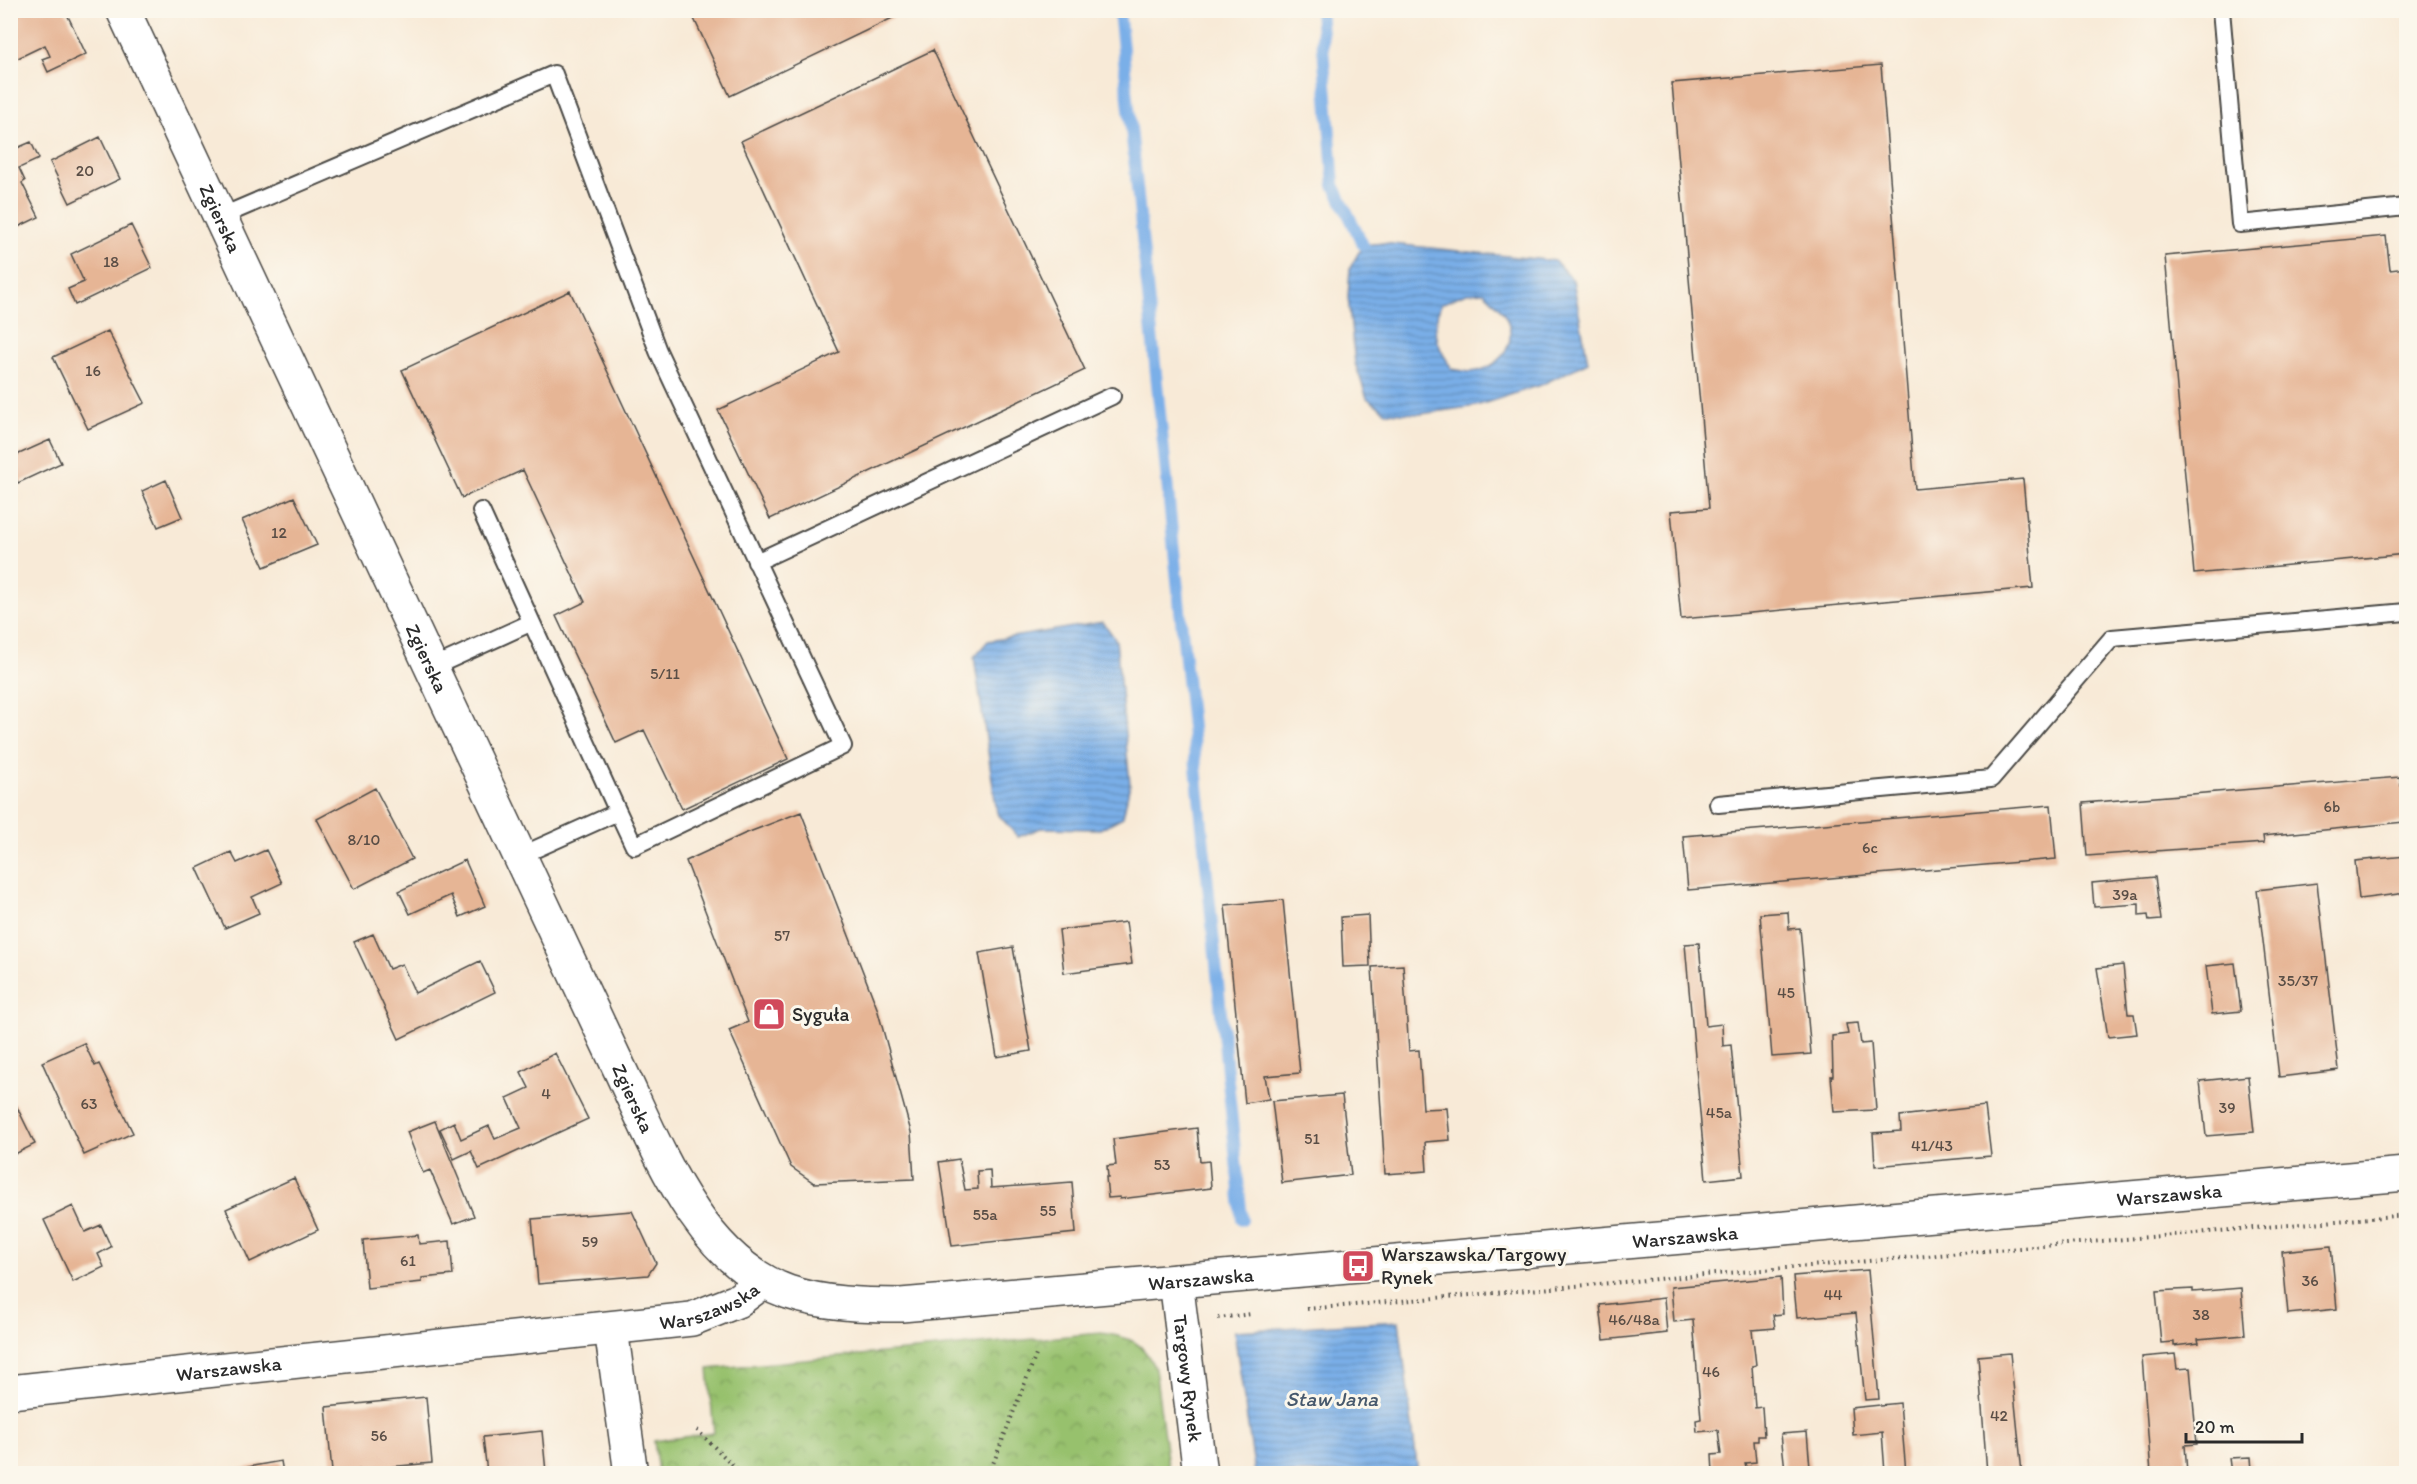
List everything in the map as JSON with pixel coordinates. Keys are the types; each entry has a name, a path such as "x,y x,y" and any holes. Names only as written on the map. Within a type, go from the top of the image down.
{"main road":[{"name":"Zgierska","path":"123,10 614,1057 666,1163 691,1208 712,1238 738,1264 764,1281"},
{"name":"Warszawska","path":"10,1392 692,1319 737,1301 764,1281 789,1292 824,1300 857,1305 901,1305 2406,1174"},
{"name":"Targowy Rynek","path":"1176,1281 1200,1473"},
{"path":"611,1329 631,1473"}],"lane":[{"path":"2221,10 2240,224 2406,207"},
{"path":"220,218 554,74 658,351 843,746 634,846 530,623 481,511"},
{"path":"756,562 1112,396"},
{"path":"1718,804 1991,779 2112,638 2406,612"},
{"path":"432,668 530,623"},
{"path":"520,856 618,812"}],"path":[{"path":"1307,1310 2406,1215"},
{"path":"1181,1322 1260,1313"},
{"path":"989,1473 1036,1355"},
{"path":"697,1430 742,1473"}],"green space":[{"path":"1100,1333 1120,1336 1134,1342 1146,1352 1155,1369 1169,1473 658,1473 654,1441 714,1433 708,1369"}],"water":[{"path":"1383,243 1555,261 1573,280 1588,362 1541,385 1476,406 1421,414 1386,412 1367,398 1355,363 1348,297 1350,268 1363,245","holes":["1484,292 1499,307 1509,326 1510,335 1506,351 1495,363 1479,370 1469,372 1452,369 1436,338 1436,323 1441,304 1466,293"]},
{"path":"1103,622 1116,640 1130,784 1123,817 1100,829 1041,828 1018,837 997,813 974,657 988,641"},
{"name":"Staw Jana","path":"1399,1321 1418,1473 1255,1473 1234,1331"}],"building":[{"path":"10,10 65,10 86,54 48,72 42,59 50,56 45,45 16,59 10,47"},
{"path":"690,10 909,10 730,96"},
{"path":"933,50 1085,370 770,519 718,410 839,352 741,141"},
{"path":"1881,65 1915,489 2023,479 2033,588 1681,619 1671,511 1709,508 1672,83"},
{"path":"100,137 120,179 70,203 50,162"},
{"path":"31,142 39,159 19,168 25,181 22,183 39,217 16,228 10,216 10,151"},
{"path":"131,225 152,268 75,305 68,289 84,282 71,254"},
{"path":"2386,236 2390,270 2406,268 2406,554 2194,574 2165,256"},
{"path":"570,291 788,759 682,809 644,730 616,743 556,616 585,602 523,470 462,498 402,370"},
{"path":"108,331 145,403 88,429 53,357"},
{"path":"50,440 61,463 18,483 10,466 10,458"},
{"path":"166,480 182,517 158,527 142,491"},
{"path":"294,497 317,545 264,567 242,520"},
{"path":"2400,777 2401,786 2406,786 2406,829 2404,822 2263,836 2264,843 2087,856 2083,803"},
{"path":"375,788 412,859 354,889 317,819"},
{"path":"2051,805 2056,859 1688,890 1683,836"},
{"path":"801,812 877,1008 911,1132 914,1179 814,1183 791,1167 729,1030 748,1022 686,861 744,834"},
{"path":"266,850 282,883 252,897 259,913 225,928 197,868 231,852 237,863"},
{"path":"2406,856 2406,893 2359,899 2355,861"},
{"path":"465,860 485,906 460,917 451,895 410,914 399,891"},
{"path":"2155,877 2161,920 2149,921 2148,915 2139,916 2139,904 2094,907 2092,883"},
{"path":"2317,883 2339,1070 2279,1077 2257,890"},
{"path":"1283,900 1300,1073 1265,1076 1269,1099 1245,1103 1225,905"},
{"path":"1788,912 1789,929 1800,928 1811,1054 1772,1057 1760,914"},
{"path":"1368,915 1370,966 1343,967 1341,917"},
{"path":"1126,922 1132,964 1064,973 1059,930"},
{"path":"373,934 389,969 402,964 415,993 480,961 495,992 399,1039 354,942"},
{"path":"1699,943 1706,1026 1722,1024 1723,1046 1731,1045 1743,1176 1706,1180 1685,944"},
{"path":"1013,947 1031,1051 997,1057 979,953"},
{"path":"2235,963 2241,1011 2212,1014 2206,966"},
{"path":"1403,965 1409,1051 1419,1050 1423,1109 1447,1108 1450,1140 1425,1142 1427,1171 1385,1174 1372,967"},
{"path":"2123,965 2128,1014 2134,1014 2137,1034 2108,1037 2097,968"},
{"path":"1858,1023 1861,1044 1871,1043 1876,1110 1834,1112 1831,1076 1833,1076 1832,1036 1848,1034 1846,1024"},
{"path":"84,1043 95,1066 99,1064 133,1133 84,1155 42,1062"},
{"path":"555,1053 588,1119 479,1169 471,1151 454,1159 440,1129 454,1122 461,1139 489,1126 495,1139 521,1128 507,1098 529,1088 521,1072"},
{"path":"2248,1076 2254,1132 2206,1136 2200,1081"},
{"path":"1342,1095 1351,1175 1282,1183 1272,1101"},
{"path":"15,1103 35,1144 15,1154 10,1144 10,1105"},
{"path":"1985,1106 1991,1156 1875,1166 1873,1133 1901,1131 1900,1116"},
{"path":"435,1121 474,1216 453,1224 430,1170 423,1173 407,1132"},
{"path":"1197,1128 1200,1162 1209,1161 1211,1188 1120,1199 1120,1197 1108,1198 1107,1166 1116,1165 1113,1139"},
{"path":"959,1159 965,1190 978,1189 977,1171 990,1170 991,1188 1072,1182 1076,1233 952,1246 939,1162"},
{"path":"294,1178 318,1230 250,1262 226,1209"},
{"path":"73,1206 85,1232 101,1225 111,1247 98,1254 104,1267 73,1282 44,1220"},
{"path":"632,1211 656,1263 648,1275 538,1284 532,1219"},
{"path":"418,1235 419,1244 450,1241 453,1275 422,1278 422,1282 367,1288 363,1240"},
{"path":"2331,1246 2337,1309 2288,1314 2282,1251"},
{"path":"1868,1270 1879,1399 1865,1400 1856,1313 1797,1318 1793,1276"},
{"path":"1781,1277 1783,1314 1773,1315 1775,1328 1752,1330 1756,1365 1752,1366 1755,1408 1762,1407 1764,1436 1758,1436 1758,1441 1754,1441 1756,1462 1745,1463 1746,1467 1757,1466 1758,1473 1713,1473 1712,1455 1721,1454 1718,1430 1697,1432 1696,1420 1701,1419 1693,1320 1674,1322 1671,1287"},
{"path":"2241,1288 2245,1335 2198,1339 2199,1343 2174,1346 2174,1342 2161,1343 2156,1291 2193,1289 2193,1292"},
{"path":"1664,1298 1667,1333 1604,1340 1600,1305"},
{"path":"2010,1353 2022,1473 1987,1473 1978,1356"},
{"path":"2175,1354 2177,1369 2190,1368 2197,1444 2185,1445 2187,1473 2151,1473 2142,1357"},
{"path":"426,1397 432,1463 332,1472 326,1407"},
{"path":"1900,1403 1906,1473 1885,1473 1882,1432 1853,1435 1851,1408"},
{"path":"542,1431 546,1472 487,1473 483,1437"},
{"path":"1807,1432 1810,1468 1785,1470 1781,1434"},
{"path":"2251,1457 2252,1471 2279,1469 2279,1473 2231,1473 2229,1458"},
{"path":"281,1461 283,1473 224,1473 253,1466"}],"waterway":[{"path":"1119,10 1242,1219"},
{"path":"1320,10 1334,185 1363,245"}],"place":[{"name":"Syguła","path":"769,1014"},
{"name":"Warszawska/Targowy Rynek","path":"1358,1266"}]}
